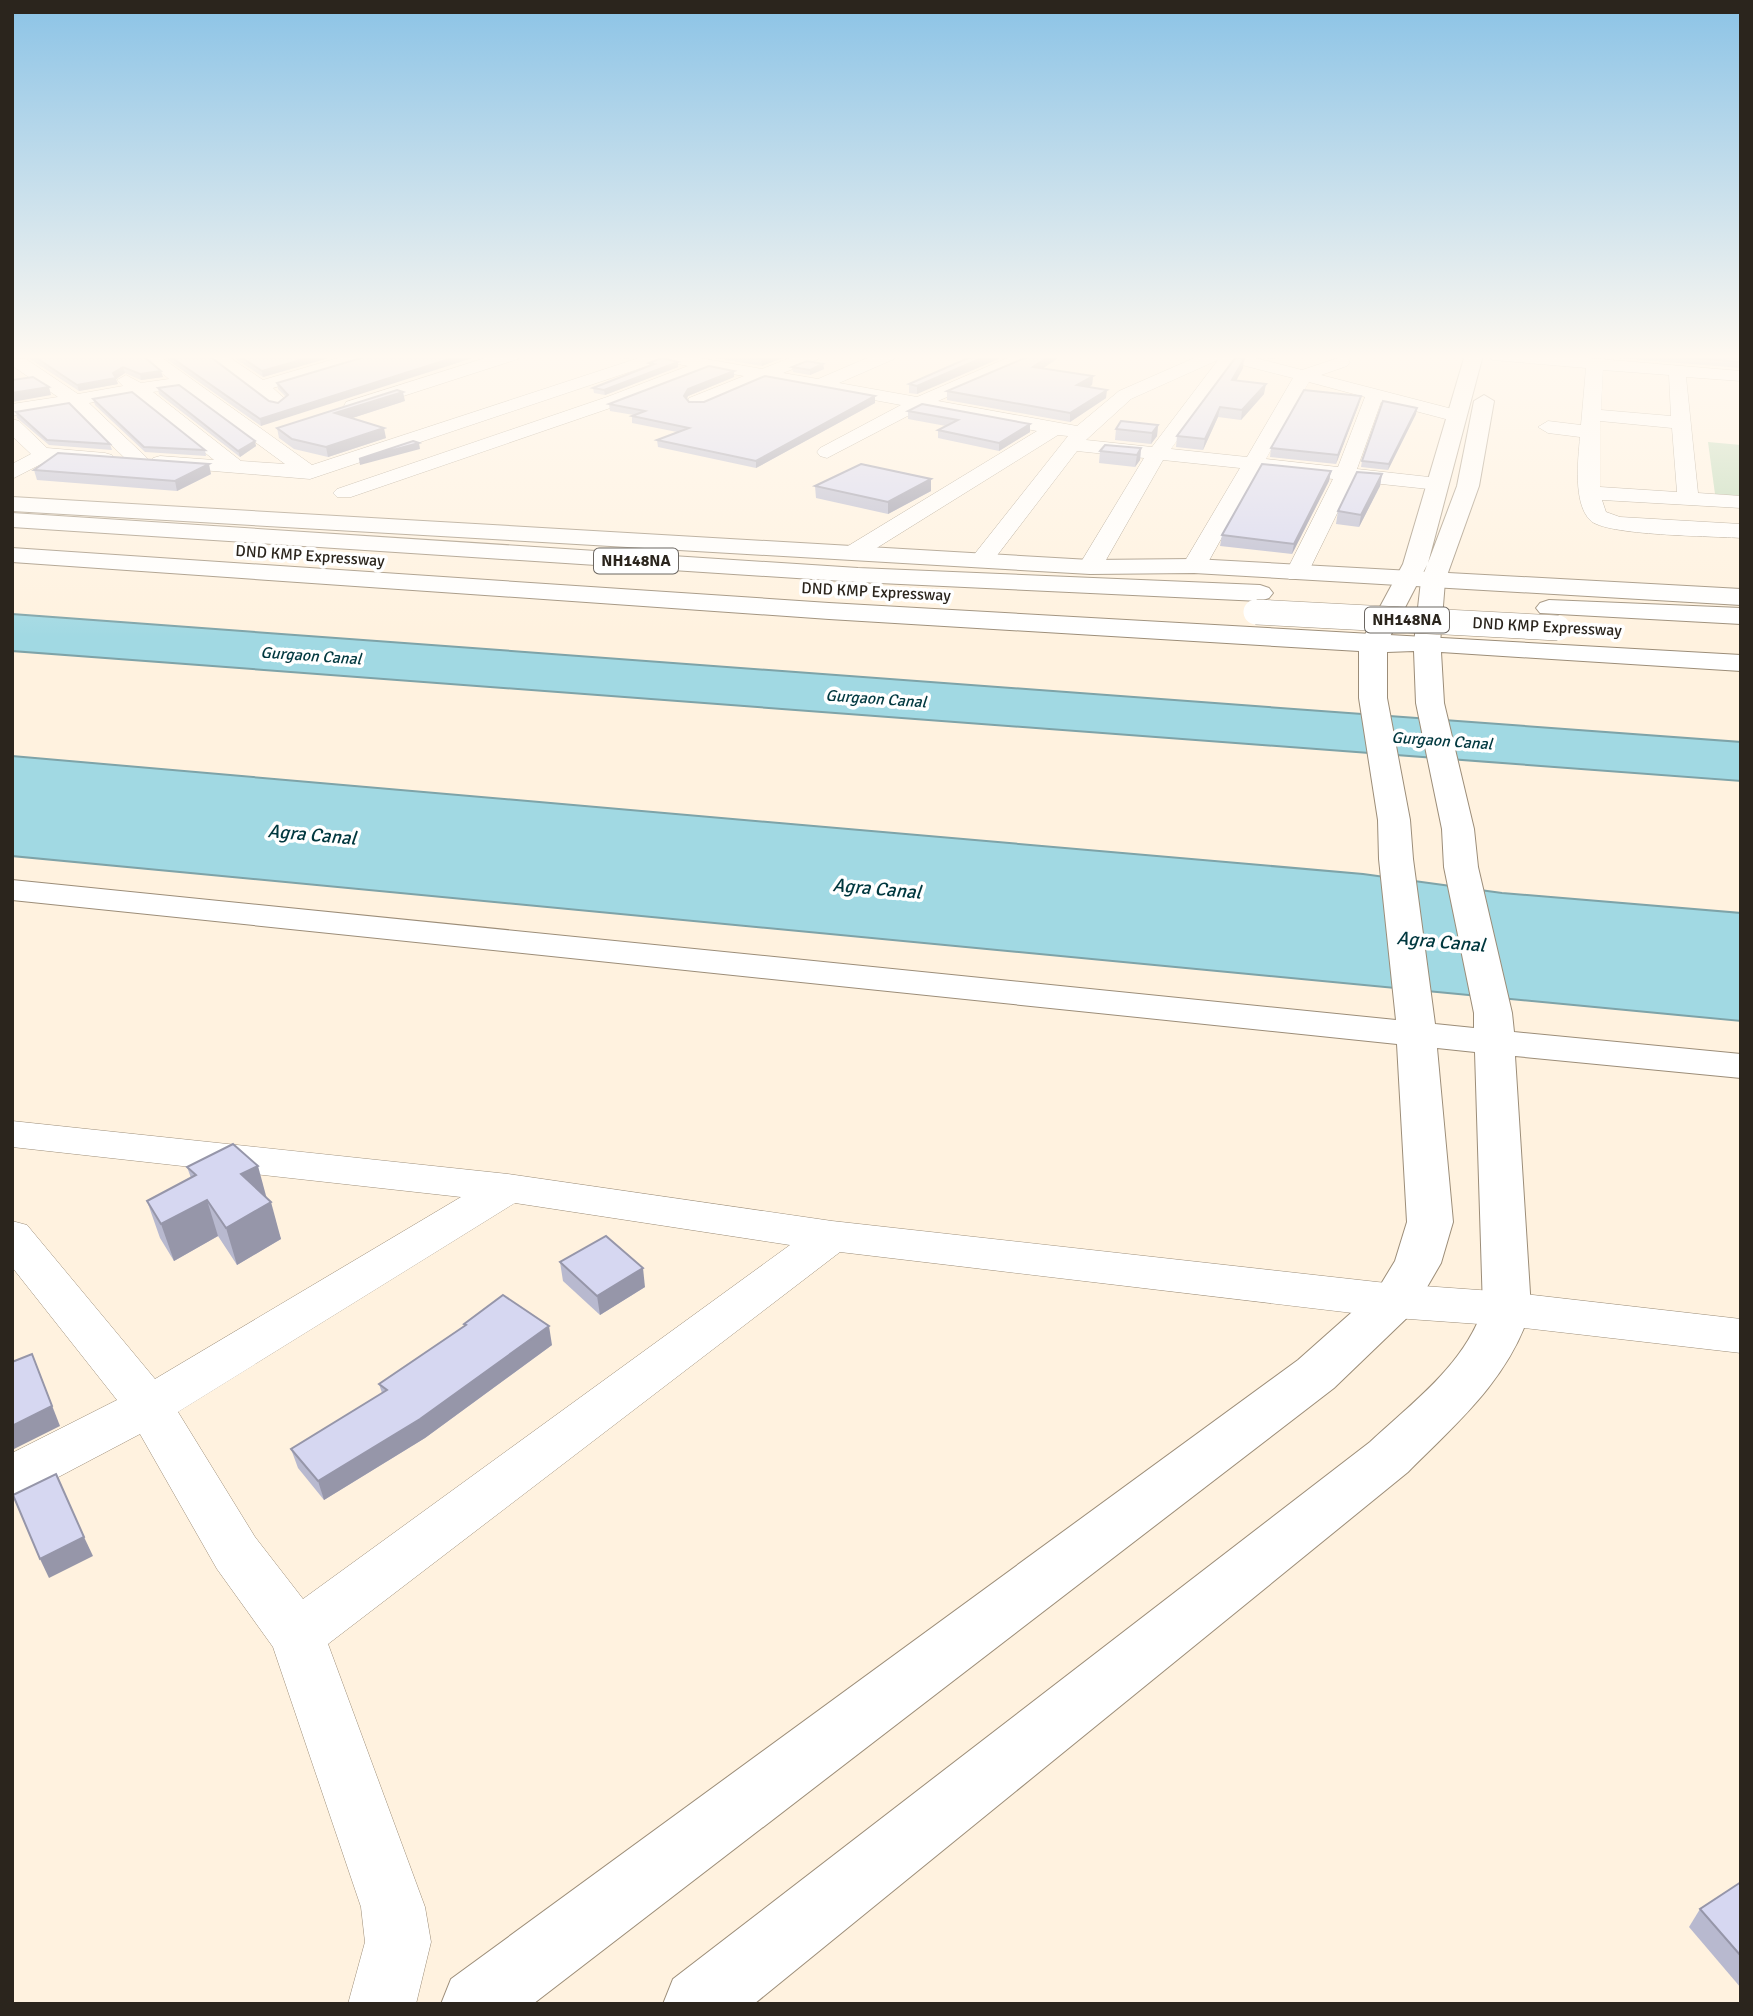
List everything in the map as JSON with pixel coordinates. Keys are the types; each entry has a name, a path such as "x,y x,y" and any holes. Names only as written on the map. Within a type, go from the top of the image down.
{"main road":[{"path":"476,2004 1316,1374 1395,1301 1419,1263 1430,1222 1416,1019 1396,859 1394,820 1373,698 1373,644 1415,564 1447,449"},
{"path":"698,2004 1389,1457 1477,1370 1502,1332 1507,1309 1495,1027 1461,867 1458,829 1430,703 1427,643 1433,581 1468,486 1474,449"},
{"path":"12,504 1090,567 1194,566 1297,574 1741,597"},
{"name":"DND KMP Expressway","path":"12,520 1258,602 1554,618 1741,636"},
{"name":"DND KMP Expressway","path":"12,537 845,591 1258,602"},
{"path":"12,555 802,609 1373,644 1427,643 1741,663"},
{"name":"DND KMP Expressway","path":"1554,618 1741,616"},
{"path":"12,890 1495,1027 1741,1066"}],"street":[{"path":"37,449 46,454 236,467 302,461 342,449"},
{"path":"126,449 139,461"},
{"path":"214,449 236,467"},
{"path":"283,449 344,493 352,506 339,524"},
{"path":"344,493 472,449"},
{"path":"827,452 832,449"},
{"path":"851,554 1021,449"},
{"path":"981,561 1067,449"},
{"path":"1128,449 1156,455 1437,484"},
{"path":"1090,567 1160,449"},
{"path":"1194,566 1261,449"},
{"path":"1297,574 1345,475 1355,449"},
{"path":"1591,449 1588,493 1595,514 1601,520 1620,524 1741,531"},
{"path":"1683,449 1688,499"},
{"path":"12,473 46,454"},
{"path":"1588,493 1741,502"},
{"path":"12,1134 508,1188 832,1236 1395,1301 1507,1309 1741,1336"},
{"path":"12,1477 149,1406 508,1188"},
{"path":"12,1236 149,1406 236,1553 298,1635 393,1907 398,1942 381,2004"},
{"path":"298,1635 832,1236"}],"green space":[{"path":"1709,449 1741,449 1741,496 1715,494"}],"water":[{"name":"Gurgaon Canal","path":"12,614 1741,742 1741,781 12,651"},
{"name":"Agra Canal","path":"12,756 1363,874 1502,893 1741,913 1741,1021 12,856"}],"building":[{"path":"389,449 396,449 359,459"},
{"path":"700,449 778,449 756,461"},
{"path":"1102,449 1140,449 1137,455 1100,451"},
{"path":"1281,449 1340,449 1338,455"},
{"path":"1366,449 1396,449 1389,464 1362,461"},
{"path":"58,453 209,464 175,481 34,470"},
{"path":"861,464 931,479 888,502 815,486"},
{"path":"1262,464 1331,471 1294,544 1222,535"},
{"path":"1357,472 1382,474 1361,515 1338,511"},
{"path":"233,1144 258,1166 241,1174 271,1202 226,1228 207,1200 161,1224 147,1201 196,1175 187,1167"},
{"path":"606,1236 643,1268 597,1296 560,1262"},
{"path":"503,1295 549,1326 420,1419 318,1481 291,1449 387,1390 379,1384 466,1325 464,1324"},
{"path":"32,1354 52,1406 12,1426 12,1362"},
{"path":"56,1474 84,1537 40,1559 13,1495"},
{"path":"1741,1882 1741,1956 1700,1909"}]}
